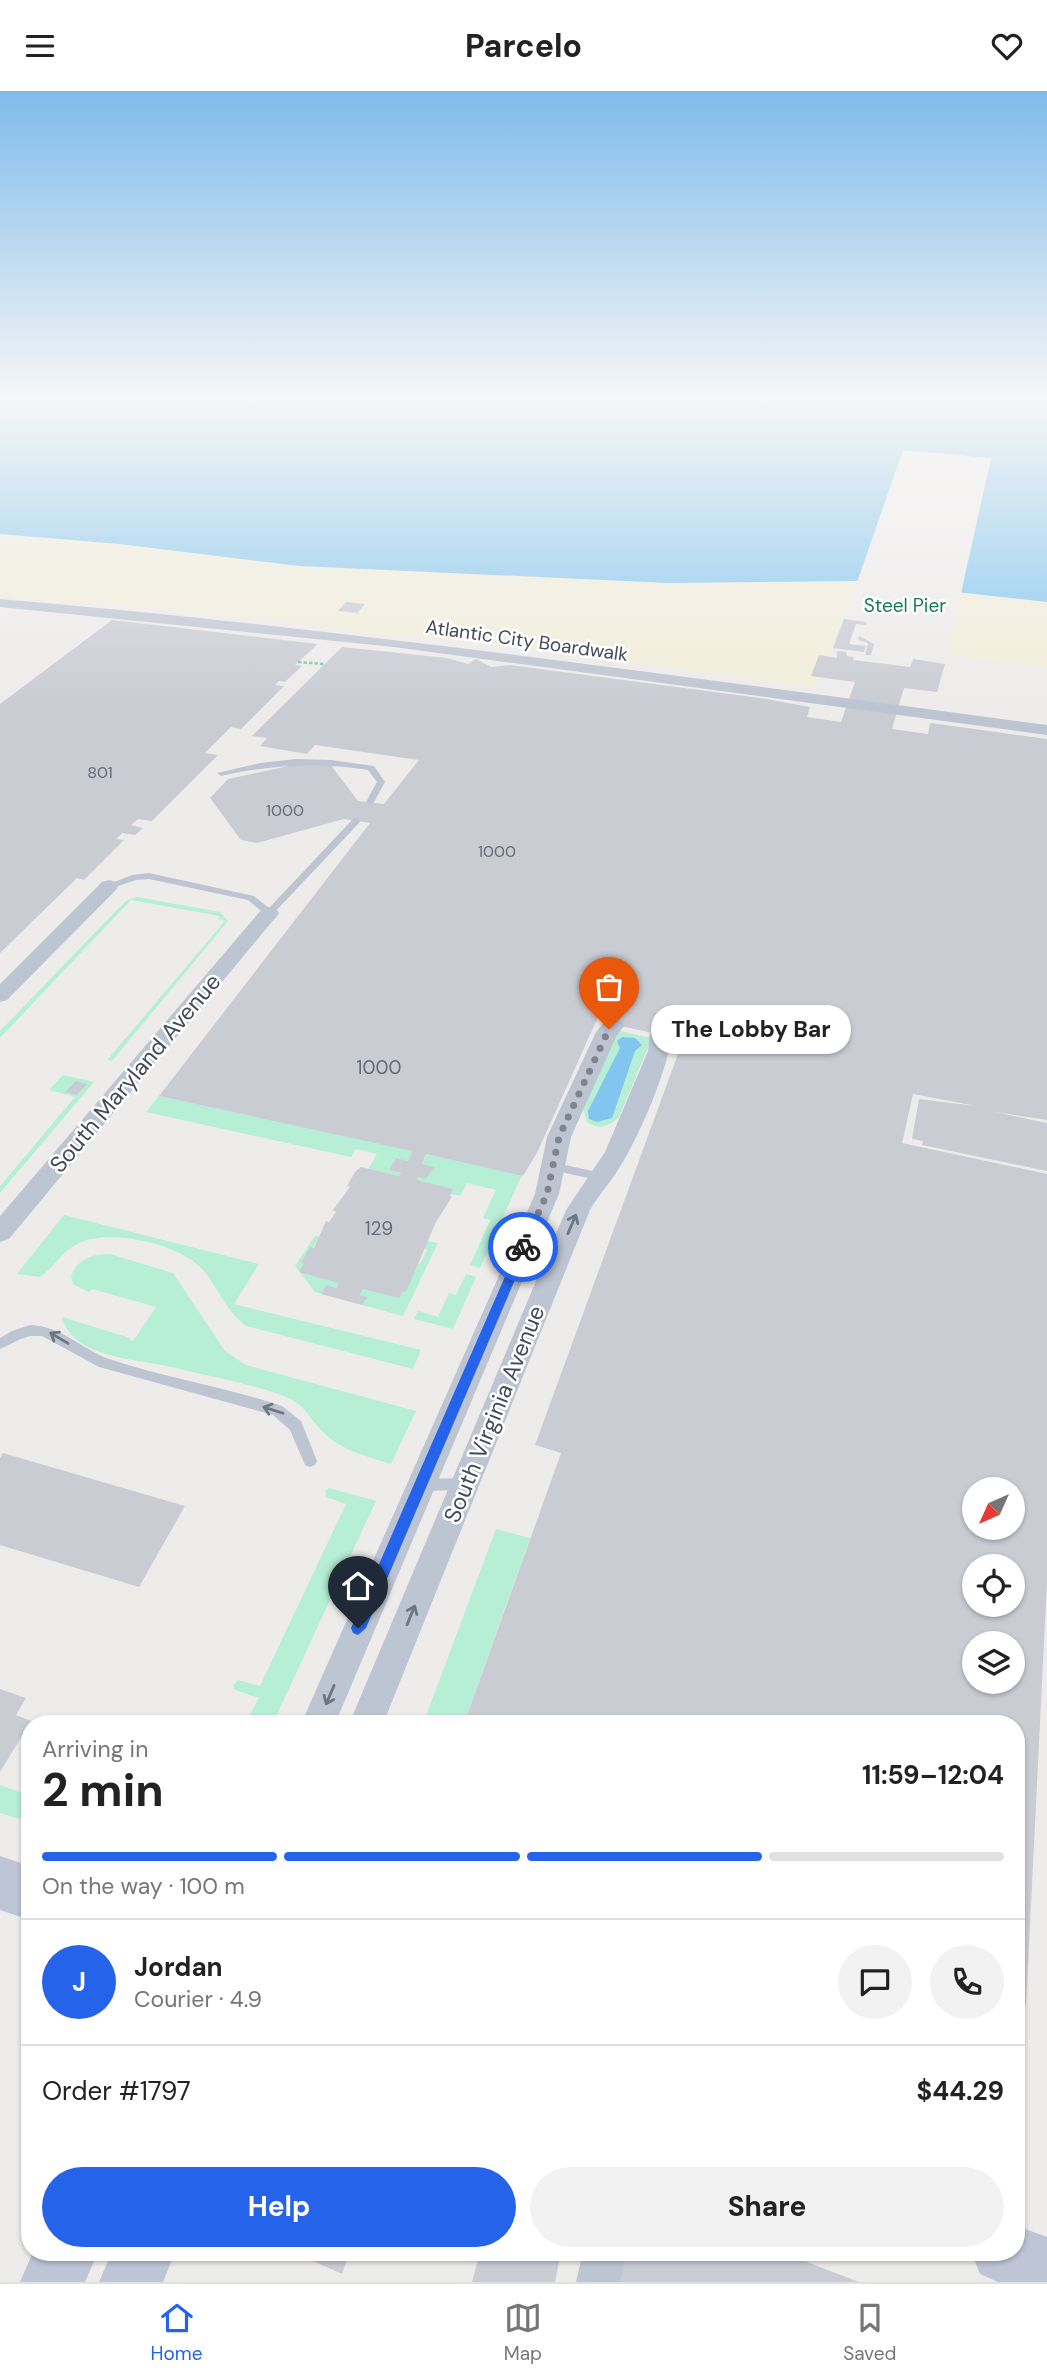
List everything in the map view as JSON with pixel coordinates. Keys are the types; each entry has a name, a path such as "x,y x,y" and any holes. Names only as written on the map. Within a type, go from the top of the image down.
{"street":[{"name":"Atlantic City Boardwalk","path":"0,603 264,627 493,654 1047,730"},
{"path":"0,996 109,886"},
{"name":"South Maryland Avenue","path":"0,1233 270,913"},
{"name":"South Virginia Avenue","path":"322,1715 547,1194 559,1137 607,1031 614,1025"},
{"name":"South Virginia Avenue","path":"370,1715 578,1210 586,1193 602,1177 617,1153 659,1051 661,1034"},
{"path":"0,1883 21,1890"},
{"path":"52,2282 62,2261"},
{"path":"131,2282 140,2261"},
{"path":"598,2282 603,2261"},
{"path":"1025,2261 1047,2269"}],"lane":[{"path":"221,773 301,759 371,768 381,782 370,802"},
{"path":"109,886 135,877 149,877 251,898 270,913 356,821"},
{"path":"551,1167 602,1177"},
{"path":"0,1344 16,1333 39,1328 58,1335 86,1356 104,1363 277,1410 289,1415 302,1434 310,1461"},
{"path":"419,1485 465,1484"}],"path":[{"path":"298,663 324,664"}],"green space":[{"path":"137,897 220,912 228,921 112,1061 107,1060 225,921 218,919 220,916 131,900 0,1038 0,1031 108,919 126,901"},
{"path":"616,1030 652,1038 619,1117 600,1127 587,1122 583,1108"},
{"path":"63,1075 94,1082 0,1193 0,1186 75,1097 49,1090"},
{"path":"159,1096 412,1151 408,1161 396,1158 389,1170 401,1173 399,1176 368,1169 377,1154 356,1149 351,1157 146,1112"},
{"path":"426,1154 522,1175 480,1268 470,1265 490,1220 483,1218 496,1190 467,1183 460,1196 450,1194 452,1189 417,1180 418,1177 426,1179 433,1167 422,1164"},
{"path":"64,1215 259,1264 234,1304 421,1350 413,1369 246,1326 193,1261 163,1246 145,1241 94,1238 69,1249 40,1277 17,1274"},
{"path":"315,1236 320,1237 302,1263 339,1283 336,1288 326,1285 321,1294 315,1292 295,1266"},
{"path":"427,1241 438,1243 403,1316 362,1305 366,1297 360,1295 363,1289 406,1291 416,1263 420,1264 427,1250 424,1248"},
{"path":"110,1254 173,1273 225,1351 246,1365 416,1411 391,1464 355,1452 330,1439 299,1405 284,1396 223,1379 112,1356 80,1342 69,1331 62,1317 133,1341 156,1307 92,1289 89,1292 73,1284 71,1276 78,1265 92,1256"},
{"path":"466,1274 476,1277 453,1329 414,1319 418,1311 438,1317 449,1293 456,1295"},
{"path":"329,1488 376,1501 277,1715 250,1715 259,1698 235,1690 233,1685 238,1680 260,1686 346,1504 326,1497 325,1491"},
{"path":"496,1529 530,1538 467,1715 426,1715"},
{"path":"0,1785 21,1793 20,1819 0,1813"}],"sand":[{"path":"13,536 119,544 300,566 668,583 857,581 828,657 819,656 811,675 819,677 814,687 605,659 613,647 601,646 598,649 579,646 572,655 167,609 0,596 0,544"},
{"path":"961,595 1047,602 1047,668 972,658 948,650"}],"water":[{"path":"0,502 1047,502 1047,602 857,581 668,583 300,566 119,544 0,534"},
{"path":"622,1037 635,1038 642,1045 635,1051 612,1118 597,1122 589,1119 588,1111 620,1048 617,1041"}],"pier":[{"path":"885,502 981,502 960,598 856,585"}],"building":[{"path":"346,602 365,604 357,613 338,611"},
{"path":"844,619 866,622 866,625 856,624 849,644 866,646 864,652 833,648"},
{"path":"112,620 318,644 295,665 302,666 285,682 279,681 275,685 284,686 241,729 231,727 205,753 218,755 152,821 138,819 131,825 143,828 135,835 122,833 116,839 124,840 84,880 77,878 0,953 0,704"},
{"path":"859,636 874,644 871,655 865,655 868,643 858,640"},
{"path":"342,647 447,658 468,664 476,659 491,667 510,665 760,698 810,707 807,717 841,722 855,682 811,676 819,655 837,658 837,651 846,652 847,656 854,657 853,660 910,667 913,659 945,664 937,692 904,688 892,729 928,734 930,723 1047,739 1047,1120 995,1112 1047,1123 1047,1171 922,1145 923,1141 912,1139 919,1099 976,1106 913,1094 902,1143 1047,1174 1047,1582 1026,2006 1025,1715 467,1715 561,1453 535,1445 686,1032 671,1029 670,1033 653,1033 611,1024 610,1018 599,1015 537,1153 523,1176 426,1154 422,1164 434,1167 426,1179 418,1177 417,1180 453,1189 450,1196 452,1197 436,1222 406,1292 403,1291 399,1298 363,1289 360,1295 367,1297 362,1305 321,1294 326,1285 336,1288 339,1283 299,1272 304,1264 301,1263 310,1247 314,1248 326,1221 329,1222 336,1212 333,1210 350,1187 347,1186 355,1172 361,1167 399,1176 401,1173 389,1170 396,1158 408,1161 412,1151 159,1096 370,823 344,819 257,843 241,840 210,798 228,779 312,761 330,764 358,801 384,804 419,760 315,745 307,754 260,746 267,738 252,736"},
{"path":"76,1081 87,1084 77,1095 65,1092"},
{"path":"3,1453 185,1506 139,1587 0,1545 0,1458"},
{"path":"0,1689 26,1698 16,1715 21,1717 21,1737 0,1772"},
{"path":"313,2261 347,2261 342,2274"},
{"path":"478,2261 559,2261 555,2282 472,2282"},
{"path":"621,2261 804,2261 859,2282 616,2282"}],"way so far":[{"path":"523,1247 547,1194 549,1174 559,1137 609,1029"}],"place":[{"name":"The Lobby Bar","path":"609,1029"}],"route":[{"path":"358,1628 523,1247"}],"park label":[{"name":"Steel Pier","path":"905,605"}]}
